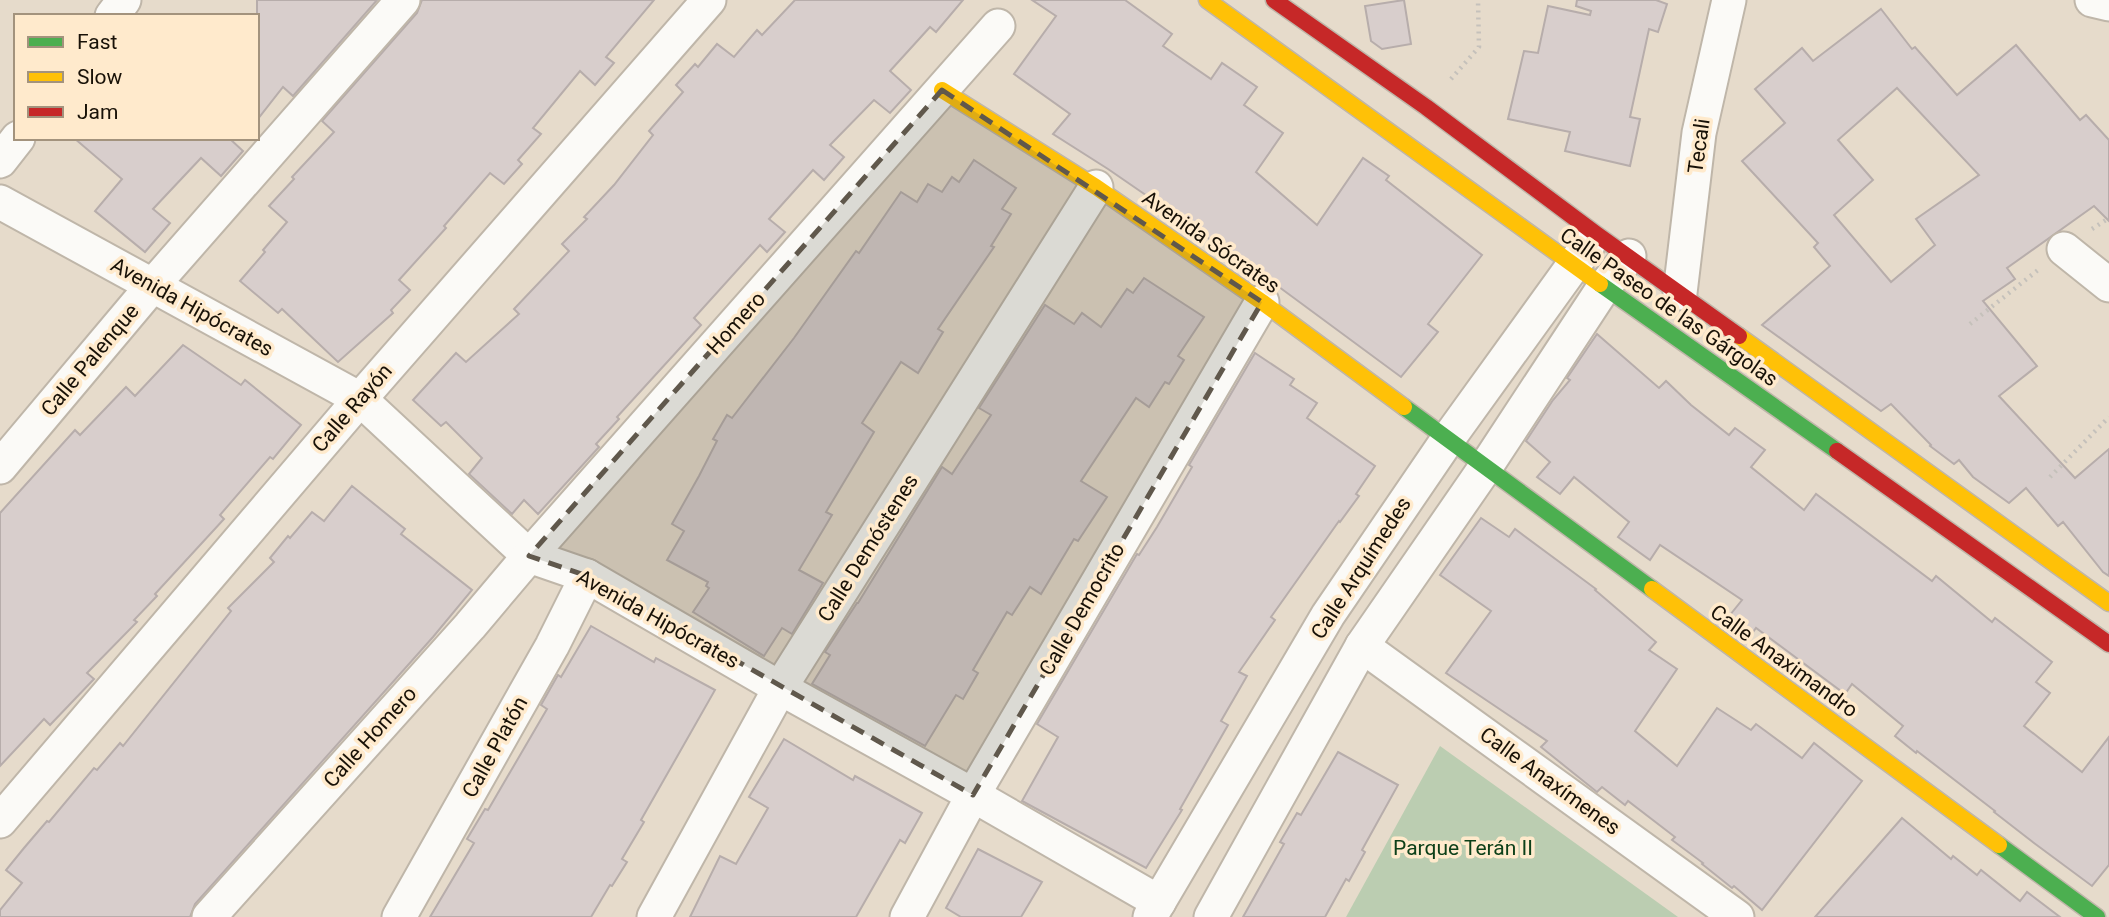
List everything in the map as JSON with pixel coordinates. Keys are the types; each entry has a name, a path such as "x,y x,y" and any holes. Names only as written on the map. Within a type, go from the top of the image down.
{"street":[{"name":"Calle Palenque","path":"0,467 153,285 403,0"},
{"name":"Calle Rayón","path":"0,821 360,399 709,0"},
{"name":"Calle Paseo de las Gárgolas","path":"1207,0 1571,265 1667,330 2109,644"},
{"name":"Calle Paseo de las Gárgolas","path":"1274,0 1426,107 1596,234 2109,603"},
{"name":"Tecali","path":"1680,293 1699,133 1729,0"},
{"path":"2092,0 2109,4"},
{"path":"942,90 998,26"},
{"name":"Avenida Sócrates","path":"942,90 1096,187 1262,302 1448,439"},
{"name":"Homero","path":"529,556 942,90"},
{"path":"0,161 16,140"},
{"name":"Calle Demóstenes","path":"654,917 780,688 1096,187"},
{"name":"Avenida Hipócrates","path":"0,202 360,399 529,556 587,576 780,688 973,795 1155,909"},
{"name":"Calle Arquímedes","path":"1155,909 1328,615 1448,439 1571,265 1596,234"},
{"path":"2064,249 2109,285"},
{"name":"Calle Arquímedes","path":"1211,917 1362,646 1485,468 1604,288 1629,256"},
{"name":"Calle Democrito","path":"907,917 973,795 1262,302"},
{"name":"Calle Anaximandro","path":"1448,439 2097,917"},
{"name":"Calle Homero","path":"209,917 529,556"},
{"name":"Calle Platón","path":"399,917 552,646 587,576"},
{"name":"Calle Anaxímenes","path":"1362,646 1737,917"}],"path":[{"path":"1426,107 1479,47 1478,0"},
{"path":"1970,324 1978,319"},
{"path":"2050,477 2109,417"}],"highlighted area":[{"path":"942,90 1262,302 973,795 587,576 529,556"}],"green space":[{"name":"Parque Terán II","path":"1440,746 1678,917 1346,917"}],"building":[{"path":"257,0 377,0 293,96 283,87 259,117"},
{"path":"422,0 654,0 606,57 614,63 595,85 580,71 533,128 541,134 518,160 522,164 504,184 490,173 444,226 446,228 399,280 410,290 391,310 393,313 338,362 282,309 278,313 240,281 287,222 269,206 334,132 322,121 417,13"},
{"path":"795,0 963,0 936,32 930,27 890,71 911,90 890,113 874,100 830,145 844,157 824,180 813,170 769,219 785,232 767,252 760,245 694,318 701,325 617,417 619,419 596,444 599,447 538,514 524,500 512,514 469,474 482,458 446,422 441,426 413,400 456,353 466,362 519,314 514,309 569,251 562,244 587,219 584,217 614,185 653,135 649,131 683,92 676,85 695,64 698,67 717,44 734,57 757,30 762,35"},
{"path":"1032,0 1125,0 1172,34 1163,46 1211,79 1222,63 1257,87 1244,105 1283,133 1256,172 1317,225 1363,158 1389,176 1386,180 1482,255 1428,324 1438,332 1401,377 1275,284 1053,134 1070,114 1014,74 1056,16"},
{"path":"1404,0 1411,44 1382,49 1371,41 1365,6"},
{"path":"1577,0 1656,0 1667,4 1658,32 1649,29 1630,117 1640,119 1630,166 1565,151 1570,132 1508,119 1524,51 1538,53 1548,6 1590,15 1591,11 1576,6"},
{"path":"1881,9 1912,49 1915,47 1957,95 2016,45 2080,120 2086,115 2109,140 2109,221 2094,206 2007,268 2015,279 1983,301 2037,366 1999,396 2075,478 2109,449 2109,576 2063,522 2058,526 2026,488 2009,503 1973,477 1959,460 1954,464 1930,446 1891,404 1881,411 1762,325 1830,266 1814,247 1818,243 1742,161 1785,123 1755,89 1802,48 1813,61","holes":["1897,88 1979,175 1916,219 1935,245 1891,282 1834,215 1873,180 1838,140"]},
{"path":"76,140 231,140 243,151 221,176 201,158 153,209 170,223 145,252 95,211 122,179"},
{"path":"974,160 1016,188 1002,209 1011,214 991,246 994,247 938,329 943,332 918,373 901,362 862,423 874,432 826,512 832,515 799,570 823,583 792,634 782,628 764,656 693,612 709,588 706,586 708,582 667,560 684,531 672,524 717,441 713,439 727,415 732,418 856,251 859,253 901,192 917,202 928,184 942,192 952,177 959,182"},
{"path":"1144,278 1204,317 1178,356 1184,360 1169,384 1165,382 1149,407 1136,398 1081,481 1107,497 1078,541 1074,539 1041,594 1030,587 1012,615 1007,612 973,670 978,673 963,699 956,695 925,746 812,684 830,655 825,652 942,467 952,474 991,415 979,408 1045,305 1074,324 1082,313 1101,327 1127,289 1133,293"},
{"path":"1597,334 1659,388 1666,381 1729,435 1735,428 1765,450 1751,467 1804,510 1816,494 1932,581 1936,576 1992,622 1995,618 2052,662 2036,682 2050,693 2024,726 2082,772 2109,737 2109,865 2092,886 1895,736 1903,726 1852,684 1845,694 1756,628 1753,632 1730,615 1742,600 1660,545 1650,560 1618,537 1629,522 1574,477 1560,494 1537,477 1550,462 1526,441 1570,380 1567,378"},
{"path":"183,345 241,385 245,380 301,425 220,515 224,519 155,594 157,596 134,620 137,622 87,673 94,679 50,725 44,719 0,766 0,513 75,430 80,435 126,387 135,396"},
{"path":"1255,353 1294,379 1290,385 1317,403 1307,418 1375,466 1356,494 1359,496 1271,617 1275,620 1239,672 1247,676 1221,721 1228,725 1180,809 1182,810 1146,868 1022,801 1058,737 1037,724 1137,554 1139,555 1157,527 1192,467 1189,465"},
{"path":"352,486 405,529 401,534 472,590 195,904 190,917 0,917 0,910 22,883 6,870 94,768 97,770 120,743 123,746 231,611 228,608 274,562 270,558 288,536 290,538 312,512 324,521"},
{"path":"1481,518 1509,537 1515,529 1596,589 1656,642 1649,650 1677,669 1635,731 1677,766 1717,708 1751,730 1756,724 1802,758 1814,743 1862,781 1762,910 1672,840 1675,837 1628,801 1625,805 1602,787 1597,792 1541,747 1547,741 1446,673 1491,611 1440,575"},
{"path":"591,626 654,662 656,658 715,690 641,820 644,822 622,859 627,862 591,917 430,917 474,843 467,839 485,809 488,810 547,709 541,705"},
{"path":"784,739 853,780 855,776 922,813 905,843 900,840 856,917 690,917 720,856 736,864 768,808 749,797"},
{"path":"1338,752 1398,785 1362,850 1365,852 1349,881 1346,879 1325,917 1243,917 1284,844 1280,842 1297,813 1301,815"},
{"path":"1902,818 1951,859 1953,856 1977,875 1981,870 2020,901 2027,892 2060,917 1815,917"},
{"path":"978,849 1042,882 1021,917 961,917 946,908"}],"traffic: fast":[{"path":"1600,284 1837,451"},
{"path":"1404,407 1652,589"},
{"path":"1999,845 2097,917"}],"traffic: slow":[{"path":"1207,0 1600,284"},
{"path":"942,90 1096,187 1262,302 1404,407"},
{"path":"1739,336 2109,603"},
{"path":"1652,589 1999,845"}],"traffic: jam":[{"path":"1274,0 1426,107 1596,234 1739,336"},
{"path":"1837,451 2109,644"}]}
